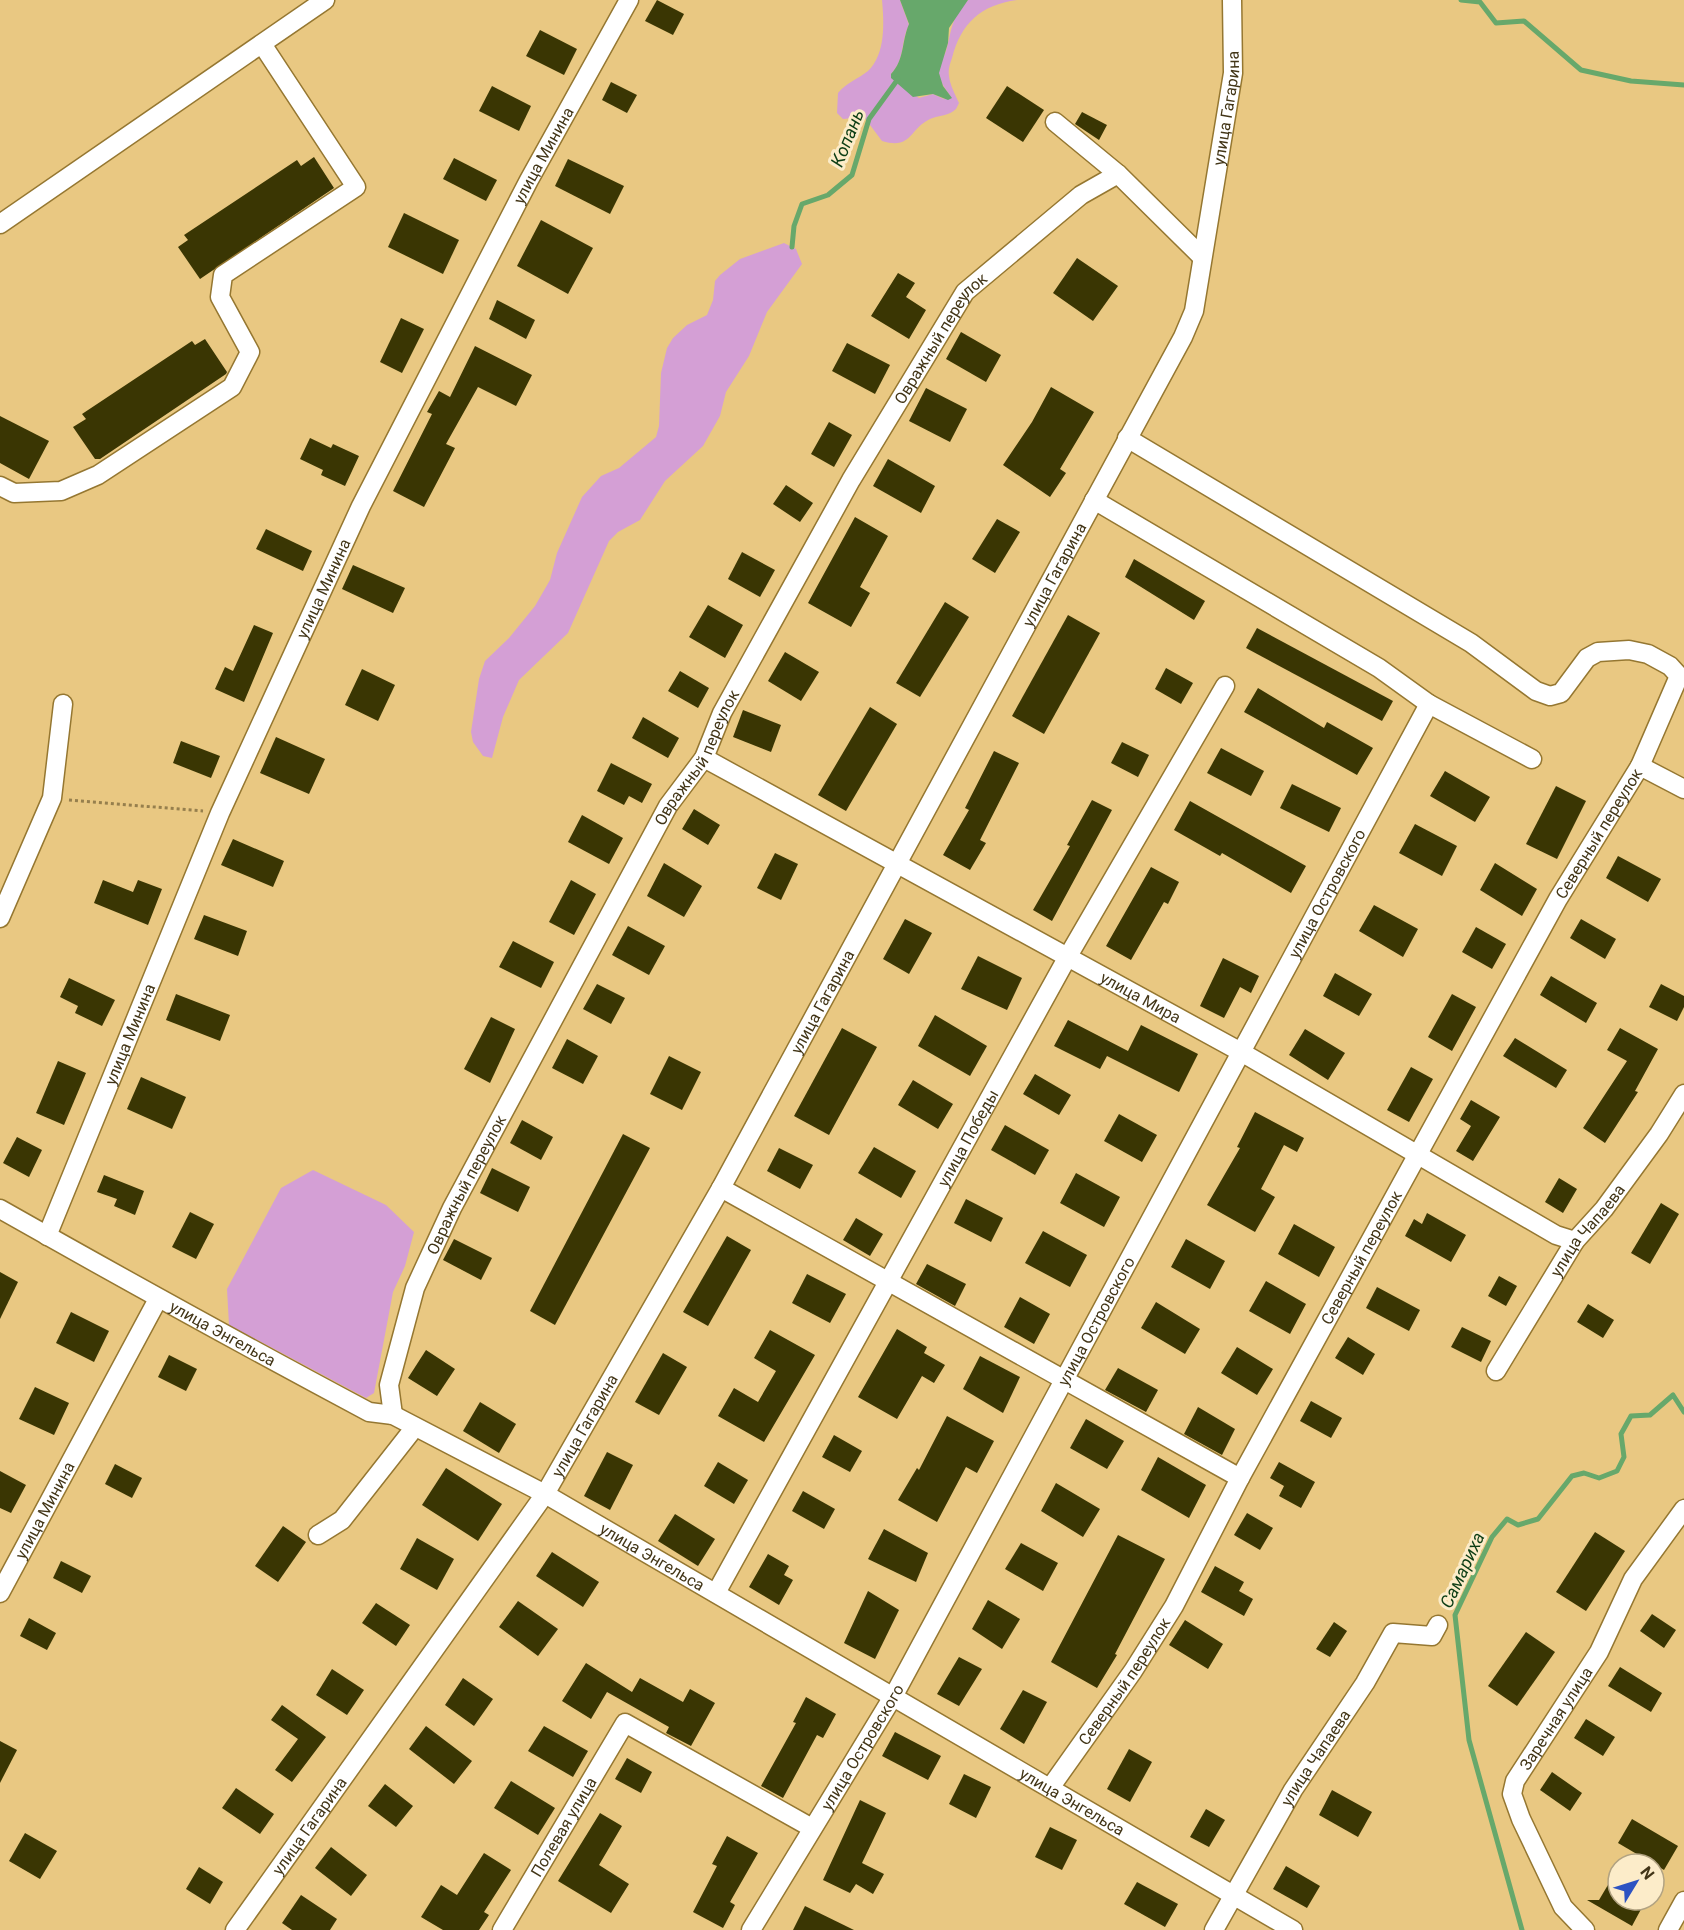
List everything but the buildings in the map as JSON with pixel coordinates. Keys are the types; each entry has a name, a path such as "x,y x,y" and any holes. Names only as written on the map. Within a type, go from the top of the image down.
{"street":[{"path":"0,224 325,0"},
{"name":"улица Минина","path":"47,1236 220,813 361,506 529,180 629,0"},
{"name":"улица Гагарина","path":"235,1930 545,1494 722,1188 1183,337 1194,311 1233,73 1232,0"},
{"path":"0,486 14,493 61,491 98,475 232,387 250,352 220,297 223,275 356,187 262,44"},
{"path":"1054,122 1118,174 1202,257"},
{"name":"Овражный переулок","path":"393,1415 389,1385 415,1288 452,1208 668,806 704,758 722,713 851,480 965,292 1081,195 1118,174"},
{"path":"1127,438 1470,643 1536,691 1550,696 1560,693 1587,658 1598,652 1629,650 1648,654 1670,666 1679,676 1640,765"},
{"path":"1094,500 1379,668 1430,704 1532,759"},
{"name":"улица Победы","path":"716,1593 1067,958 1225,686"},
{"path":"0,918 52,798 63,704"},
{"name":"улица Островского","path":"751,1930 894,1695 1430,704"},
{"name":"улица Мира","path":"704,758 1241,1052 1556,1235 1575,1241"},
{"name":"Северный переулок","path":"1050,1788 1133,1671 1174,1606 1240,1478 1558,899 1640,765 1684,789"},
{"name":"улица Чапаева","path":"1496,1371 1575,1241 1618,1190 1659,1134 1684,1094"},
{"path":"722,1188 889,1279 1240,1478"},
{"name":"улица Энгельса","path":"0,1209 124,1276 158,1299 369,1412 393,1415 545,1494 894,1695 1293,1930"},
{"name":"улица Минина","path":"0,1593 158,1299"},
{"path":"318,1535 342,1520 415,1427"},
{"name":"Заречная улица","path":"1585,1930 1563,1907 1521,1819 1512,1794 1515,1781 1599,1652 1633,1580 1684,1509"},
{"name":"улица Чапаева","path":"1214,1930 1293,1790 1365,1683 1393,1633 1432,1636 1438,1625"},
{"name":"Полевая улица","path":"502,1930 625,1723 812,1828"},
{"path":"1668,1930 1684,1901"}],"path":[{"path":"52,798 220,813"}],"shaded area":[{"path":"882,0 900,0 909,25 899,62 891,74 892,78 919,98 933,94 944,99 950,95 940,80 939,68 953,24 962,6 968,0 1017,0 1004,2 983,11 974,18 961,35 949,71 950,83 959,103 956,109 923,123 905,141 899,143 882,141 864,117 843,119 837,113 838,93 868,71 878,56 883,28"},
{"path":"900,0 968,0 949,28 948,43 939,73 943,86 952,98 948,100 933,94 913,97 891,78 901,57 909,24"},
{"path":"784,243 796,249 802,264 767,312 749,356 726,392 720,416 703,446 665,481 640,520 618,532 609,541 568,633 519,680 503,717 492,758 483,756 473,742 471,732 479,679 485,661 509,638 535,606 550,580 557,553 582,497 601,476 619,468 656,437 659,426 661,373 667,348 673,338 687,325 707,315 713,300 715,281 720,275 740,259"},
{"path":"313,1170 386,1205 414,1232 405,1266 393,1292 374,1393 366,1398 229,1325 227,1289 281,1188"}],"waterway":[{"name":"Самариха","path":"1461,0 1480,2 1496,23 1524,21 1581,70 1631,81 1684,85"},
{"name":"Копань","path":"792,247 794,226 802,204 828,195 852,175 869,119 898,79"},
{"name":"Самариха","path":"1522,1930 1469,1740 1455,1615 1492,1537 1507,1519 1518,1525 1538,1519 1572,1476 1584,1473 1599,1478 1617,1471 1624,1457 1621,1434 1631,1416 1650,1415 1673,1395 1684,1412"}]}
